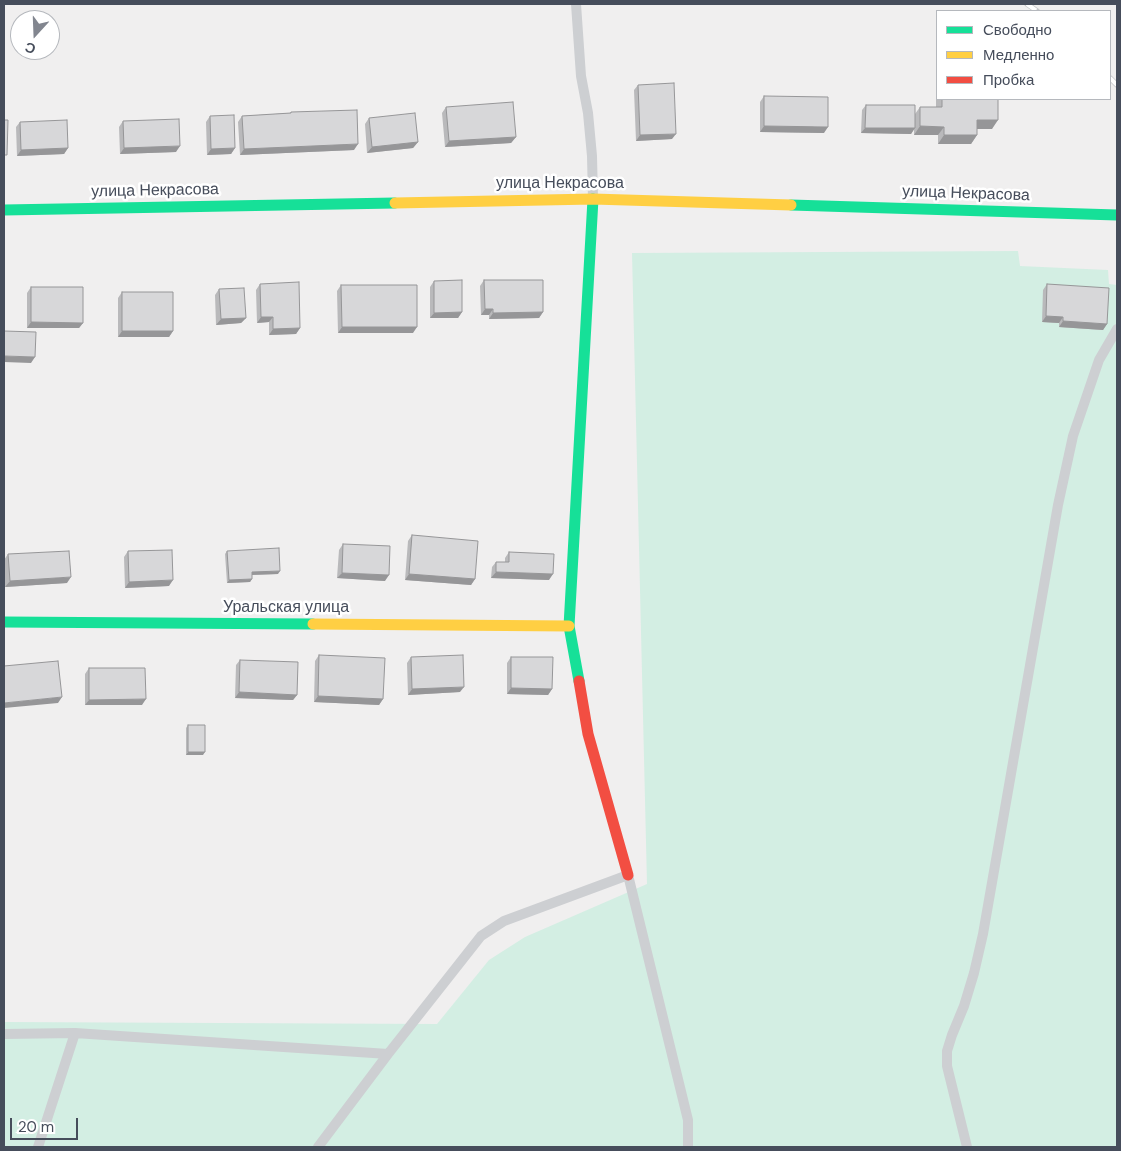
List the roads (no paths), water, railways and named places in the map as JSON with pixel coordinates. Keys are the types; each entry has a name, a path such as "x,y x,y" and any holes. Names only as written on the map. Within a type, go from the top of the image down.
{"street":[{"name":"улица Некрасова","path":"4,210 593,199 1117,215"},
{"path":"593,199 569,626 588,734 628,875"},
{"name":"Уральская улица","path":"4,622 569,626"}],"lane":[{"path":"576,4 581,76 588,112 592,156 593,199"},
{"path":"967,1147 948,1073 947,1051 964,1006 983,934 1058,505 1073,436 1099,360 1117,329"},
{"path":"318,1147 481,936 504,921 628,875 688,1120 688,1147"},
{"path":"4,1034 75,1033 388,1054"},
{"path":"38,1147 75,1033"}],"railway":[{"path":"1027,4 1036,10"},
{"path":"1111,79 1117,85"}]}
